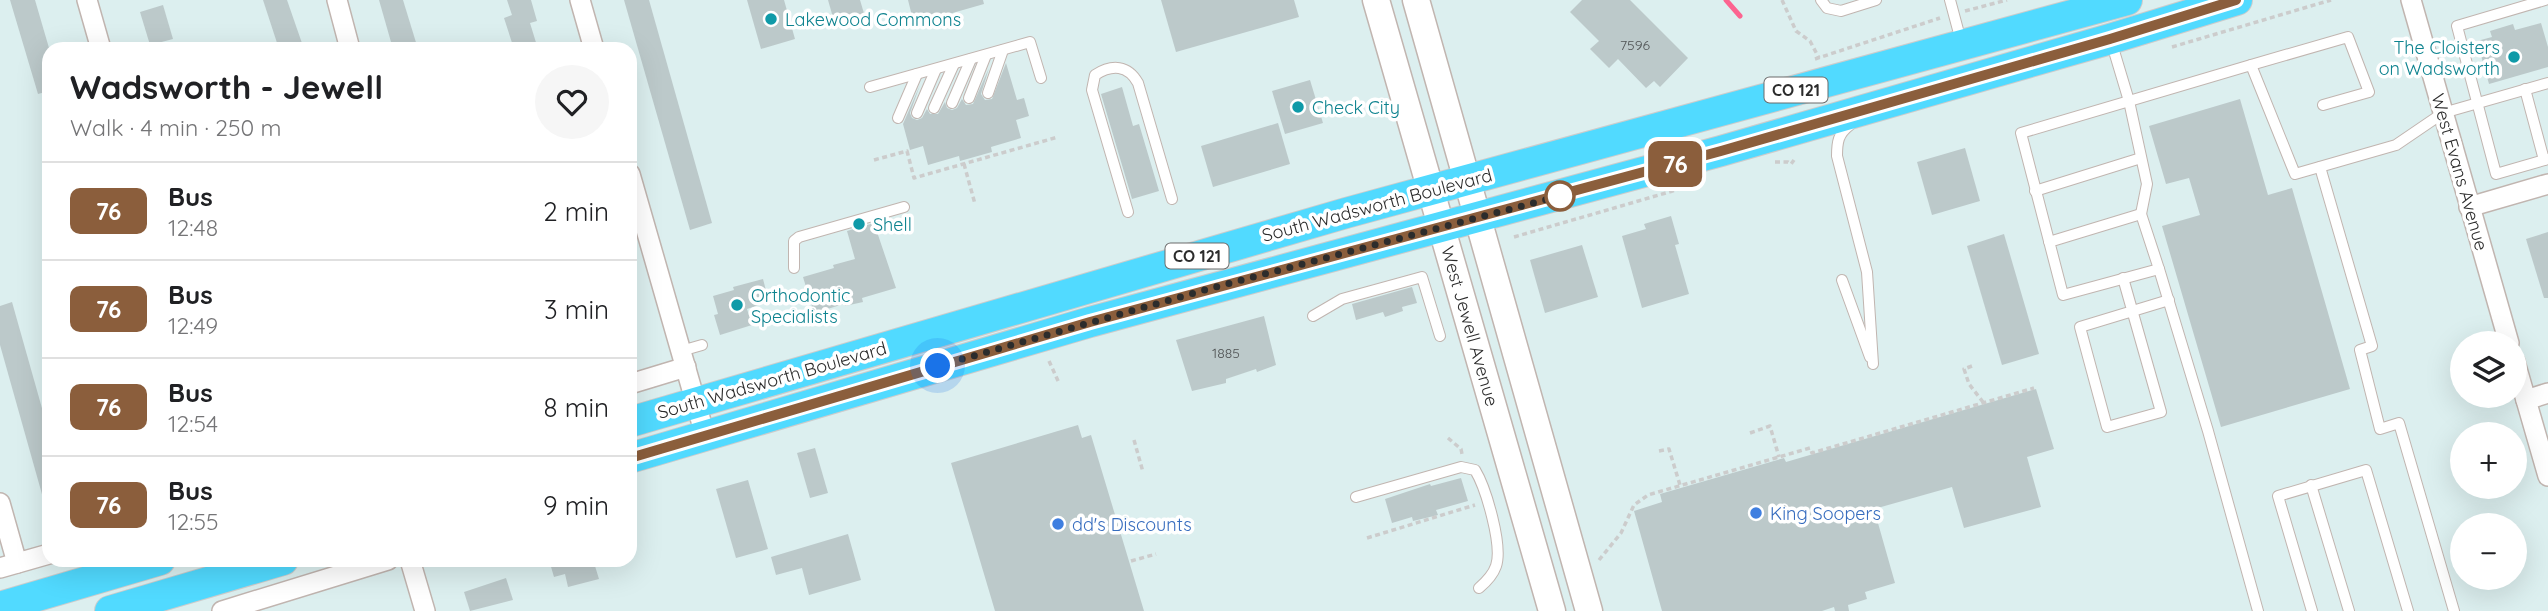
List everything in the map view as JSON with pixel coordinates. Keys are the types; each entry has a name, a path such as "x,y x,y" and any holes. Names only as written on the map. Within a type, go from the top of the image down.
{"main road":[{"name":"West Jewell Avenue","path":"1376,0 1552,611"},
{"path":"1416,0 1589,611"},
{"name":"South Wadsworth Boulevard","path":"637,420 1430,190 2127,0"},
{"name":"South Wadsworth Boulevard","path":"637,456 1090,322 1479,218 1890,103 2237,0"},
{"path":"0,607 136,567"},
{"path":"110,611 243,567"}],"street":[{"path":"87,0 99,42"},
{"path":"337,0 349,42"},
{"path":"580,0 592,42"},
{"name":"West Evans Avenue","path":"2411,0 2505,331"},
{"path":"2469,206 2548,184"},
{"path":"637,198 705,435"},
{"path":"637,381 683,359"},
{"path":"2527,400 2548,393"},
{"path":"2527,403 2548,476"},
{"path":"0,503 9,566 42,556"},
{"path":"222,611 365,567"},
{"path":"412,567 425,611"}],"lane":[{"path":"1821,0 1827,8 1841,11 1858,3 1876,0"},
{"path":"1950,0 1961,45"},
{"path":"2525,89 2546,160 2496,174 2457,26 2545,0"},
{"path":"2159,269 2063,295 2021,133 2348,37 2369,92 2323,105"},
{"path":"2110,39 2129,101 2147,184 2141,214 2169,300 2259,611"},
{"path":"870,86 1030,42 1041,78"},
{"path":"988,93 1003,50"},
{"path":"969,98 986,55"},
{"path":"952,103 971,59"},
{"path":"934,108 954,64"},
{"path":"2251,65 2295,174 2396,145 2443,113 2548,83"},
{"path":"1128,212 1092,90 1095,75 1108,68 1123,68 1129,71 1138,83 1172,199"},
{"path":"916,113 936,69"},
{"path":"898,118 916,74"},
{"path":"1842,280 1873,364 1867,272 1837,156 1842,131 1890,103"},
{"path":"2035,191 2141,158"},
{"path":"2320,167 2372,346 2360,350 2374,411 2380,429 2399,423 2454,611"},
{"path":"794,268 793,247 794,241 799,237 904,207"},
{"path":"2049,242 2141,214"},
{"path":"1313,316 1342,299 1416,276 1422,277 1440,335"},
{"path":"2123,278 2131,312 2161,412 2107,427 2080,327 2131,312 2169,300"},
{"path":"683,359 702,345"},
{"path":"1356,497 1466,467 1475,470 1494,529 1498,556 1492,574 1479,588"},
{"path":"2312,611 2278,496 2366,470 2408,611"},
{"path":"2311,485 2349,611"}],"path":[{"path":"1782,0 1796,31 1810,41 1819,58"},
{"path":"1970,9 2007,0"},
{"path":"873,160 907,151 914,178 1058,137"},
{"path":"1771,162 1791,164 1794,160"},
{"path":"964,164 975,204"},
{"path":"1514,237 1694,185"},
{"path":"1049,361 1059,383"},
{"path":"1972,366 1964,369 1969,384 1983,402"},
{"path":"1600,560 1621,533 1640,499 1779,457 1811,448 1812,453 2034,388"},
{"path":"1750,433 1770,426 1779,457"},
{"path":"1448,438 1461,449 1466,467"},
{"path":"1134,440 1143,472"},
{"path":"1659,451 1669,449 1680,485"},
{"path":"1367,538 1475,506 1473,496"},
{"path":"1130,561 1157,554"}],"building":[{"path":"10,0 35,0 47,42 42,42 42,93 38,94"},
{"path":"263,0 287,0 302,42 277,42"},
{"path":"379,0 403,0 416,42 391,42"},
{"path":"507,0 531,0 537,21 530,23 536,42 512,42 504,18 512,15"},
{"path":"624,0 649,0 712,223 690,230"},
{"name":"Lakewood Commons","path":"747,0 784,0 795,39 761,49"},
{"name":"Lakewood Commons","path":"828,0 860,0 866,20 836,28"},
{"path":"908,0 983,0 984,4 914,24"},
{"path":"1161,0 1294,0 1299,17 1176,52"},
{"path":"1582,0 1630,0 1688,58 1660,87 1654,81 1646,88 1618,59 1609,68 1590,49 1599,41 1570,12"},
{"path":"163,5 173,39 149,42 140,12"},
{"name":"The Cloisters on Wadsworth","path":"2541,23 2548,47 2548,67 2489,84 2477,41 2492,37 2490,31 2513,24 2515,30"},
{"path":"1006,63 1017,100 1024,98 1029,116 1016,120 1021,138 991,147 992,152 960,161 959,156 928,165 923,146 910,150 903,124 920,85 910,113 912,118 917,120 922,118 927,109 930,114 938,114 945,102 947,108 952,110 957,108 962,99 966,105 973,104 989,68 981,94 985,100 992,99"},
{"name":"Check City","path":"1310,80 1323,123 1285,134 1272,91"},
{"path":"1122,87 1133,126 1139,124 1159,191 1132,199 1101,94"},
{"path":"2240,99 2268,195 2292,188 2350,389 2221,427 2162,226 2200,215 2189,178 2166,184 2149,126"},
{"path":"1278,123 1290,164 1213,187 1201,146"},
{"path":"1965,148 1980,201 1932,215 1917,162"},
{"path":"1671,216 1679,244 1675,245 1689,294 1642,308 1622,236 1646,229 1644,224"},
{"name":"Shell","path":"874,223 896,288 862,298 863,302 844,304 814,313 803,277 855,259 847,231"},
{"path":"2548,232 2548,298 2544,298 2526,239"},
{"path":"2004,234 2039,354 2002,365 1967,246"},
{"path":"1582,245 1598,297 1545,313 1530,260"},
{"name":"Orthodontic Specialists","path":"763,279 769,302 747,309 752,325 720,335 714,315 718,314 713,296"},
{"path":"1412,287 1417,303 1402,307 1403,311 1385,317 1383,312 1356,320 1352,304"},
{"path":"12,302 42,408 42,494 0,345 0,306"},
{"path":"1264,316 1276,365 1226,379 1226,383 1192,391 1176,340"},
{"path":"2036,389 2054,449 2027,457 2041,507 1964,528 1952,487 1874,509 1895,583 1865,592 1867,599 1848,605 1849,611 1835,611 1834,607 1822,611 1662,611 1634,511 1662,502 1660,494 1784,458 1786,462"},
{"path":"1078,425 1082,438 1091,435 1144,611 995,611 951,463"},
{"path":"815,448 828,493 810,498 797,453"},
{"path":"1461,478 1468,501 1436,510 1438,515 1413,521 1412,517 1392,523 1385,499 1430,484 1431,486"},
{"path":"748,480 768,549 736,558 716,489"},
{"path":"848,534 861,580 809,595 802,568 776,575 771,557"},
{"path":"551,567 595,567 599,579 568,587 565,574 554,577"},
{"path":"506,578 513,600 470,611 464,592"}],"waterway":[{"path":"1726,0 1740,16"}],"bus line":[{"name":"76","path":"637,456 1090,322 1544,201 2110,39 2236,0"}],"place":[{"name":"Lakewood Commons","path":"771,19"},
{"name":"The Cloisters on Wadsworth","path":"2514,57"},
{"name":"Check City","path":"1298,107"},
{"name":"Shell","path":"859,224"},
{"name":"Orthodontic Specialists","path":"737,305"},
{"name":"King Soopers","path":"1756,513"},
{"name":"dd's Discounts","path":"1058,524"}],"route":[{"path":"938,366 1212,288 1571,193 1560,196"}]}
